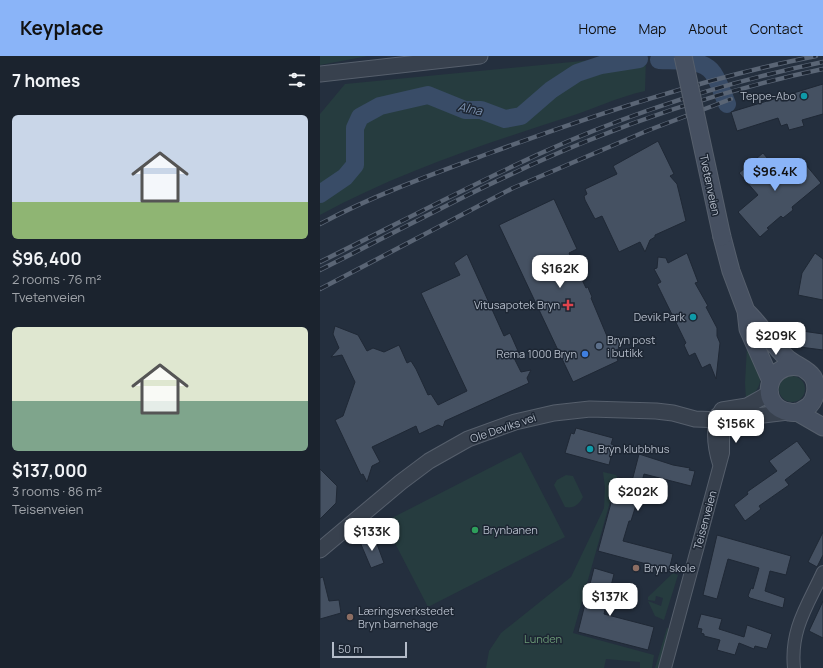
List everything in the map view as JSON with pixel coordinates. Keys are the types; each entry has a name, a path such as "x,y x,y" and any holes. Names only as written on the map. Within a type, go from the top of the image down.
{"main road":[{"name":"Tvetenveien","path":"683,56 731,272 746,311 748,329 776,406 793,412 823,427"},
{"name":"Tvetenveien","path":"746,311 759,323 786,357 799,367 805,369 813,377 820,394 811,404 793,412"},
{"path":"770,387 779,370 792,366 799,367"}],"street":[{"path":"320,74 480,56"},
{"name":"Ole Deviks vei","path":"718,417 747,406 770,387"},
{"name":"Ole Deviks vei","path":"320,550 415,471 450,449 490,430 535,416 572,410 622,409 673,413 695,419 793,412"},
{"name":"Teisenveien","path":"665,668 724,446 718,417"},
{"path":"794,668 793,646 796,632 804,607 823,572"}],"green space":[{"path":"320,56 368,56 320,65"},
{"path":"633,56 646,56 645,91 471,149 379,186 320,215 320,114 345,84"},
{"path":"747,347 758,370 760,382 754,394 746,400 745,383"},
{"path":"792,376 801,380 805,389 801,398 792,402 783,398 779,389 783,380"},
{"name":"Brynbanen","path":"521,452 565,537 428,607 384,522"},
{"name":"Lunden","path":"603,472 616,475 617,477 573,633 654,655 652,668 640,668 640,662 606,659 604,668 486,668 489,651 501,633 571,577 604,508 605,487"},
{"path":"566,475 573,476 583,497 574,507 565,507 554,485 557,480"},
{"path":"673,573 678,575 664,620 655,616 648,601 661,606 663,598 656,596 655,601 648,600 648,597"},
{"path":"667,628 670,629 659,668 655,668"}],"building":[{"name":"Teppe-Abo","path":"823,84 823,114 802,120 804,126 789,130 787,124 781,126 778,118 737,131 731,112"},
{"path":"658,141 674,174 670,176 677,184 686,221 655,235 655,237 650,240 645,252 640,242 619,252 602,216 595,219 585,200 584,196 587,194 585,189 617,174 613,166"},
{"path":"763,153 782,176 801,159 821,183 792,207 793,210 783,218 781,216 767,228 769,229 760,237 738,212 758,195 739,173"},
{"path":"554,199 577,249 569,253 586,288 588,287 609,341 617,337 622,347 614,351 618,361 573,382 499,225"},
{"name":"Devik Park","path":"687,253 698,282 695,283 708,306 706,307 717,328 717,336 720,343 716,379 710,364 702,368 695,353 689,356 684,345 686,343 657,284 661,282 654,269 657,268 658,257 666,258 668,263"},
{"path":"815,253 823,259 823,300 798,295 802,273"},
{"path":"467,254 504,336 510,333 518,351 512,354 521,372 531,370 527,378 529,383 445,421 443,427 438,425 419,434 416,426 372,447 380,462 372,466 367,482 363,474 361,475 335,420 343,416 355,382 342,355 331,357 339,348 333,334 335,326 358,335 367,351 373,348 384,352 399,345 407,363 411,361 428,395 431,394 438,405 467,391 421,293 460,275 454,263"},
{"path":"802,331 823,334 823,350 800,347"},
{"name":"Bryn klubbhus","path":"576,428 613,438 611,444 614,445 609,465 565,453 571,433 574,434"},
{"path":"797,441 811,460 785,480 789,485 759,506 761,509 745,521 734,505 748,494 747,492 777,471 769,461"},
{"path":"639,454 673,465 690,468 689,470 695,471 691,486 644,474 631,521 629,521 623,541 673,554 669,570 598,551 618,477 632,481"},
{"path":"320,469 337,486 336,503 320,519"},
{"path":"823,532 823,555 817,567 808,562"},
{"path":"717,535 791,556 786,575 770,571 765,591 785,598 783,608 750,598 748,596 751,588 753,589 759,568 728,559 717,599 703,595"},
{"path":"374,536 384,563 371,568 360,542"},
{"path":"594,568 614,574 604,614 654,627 648,650 578,632"},
{"path":"323,577 329,601 339,600 341,613 320,619 320,578"},
{"path":"823,601 823,638 809,631"},
{"path":"701,614 722,619 719,629 744,637 747,625 772,634 767,649 755,646 754,649 739,643 735,655 717,650 720,640 704,636 704,634 701,633 702,629 697,628"}],"waterway":[{"name":"Alna","path":"320,194 345,177 355,165 355,128 360,117 380,106 428,95 465,110 481,110 505,119 521,116 551,90 577,73 601,65 639,59"},
{"name":"Alna","path":"659,60 688,61 708,68 717,80 727,104"}],"railway":[{"path":"320,224 340,213 404,186 570,124 692,86 816,56"},
{"path":"320,262 511,167 608,125 715,89 750,79 823,62"},
{"path":"320,270 485,186 587,141 645,119 703,100 763,83 823,69"},
{"path":"320,289 513,188 649,130 731,99"}],"place":[{"name":"Teppe-Abo","path":"804,96"},
{"name":"Vitusapotek Bryn","path":"568,305"},
{"name":"Devik Park","path":"693,317"},
{"name":"Bryn post i butikk","path":"599,346"},
{"name":"Rema 1000 Bryn","path":"585,354"},
{"name":"Bryn klubbhus","path":"590,449"},
{"name":"Brynbanen","path":"475,530"},
{"name":"Bryn skole","path":"636,568"},
{"name":"Læringsverkstedet Bryn barnehage","path":"350,617"}]}
